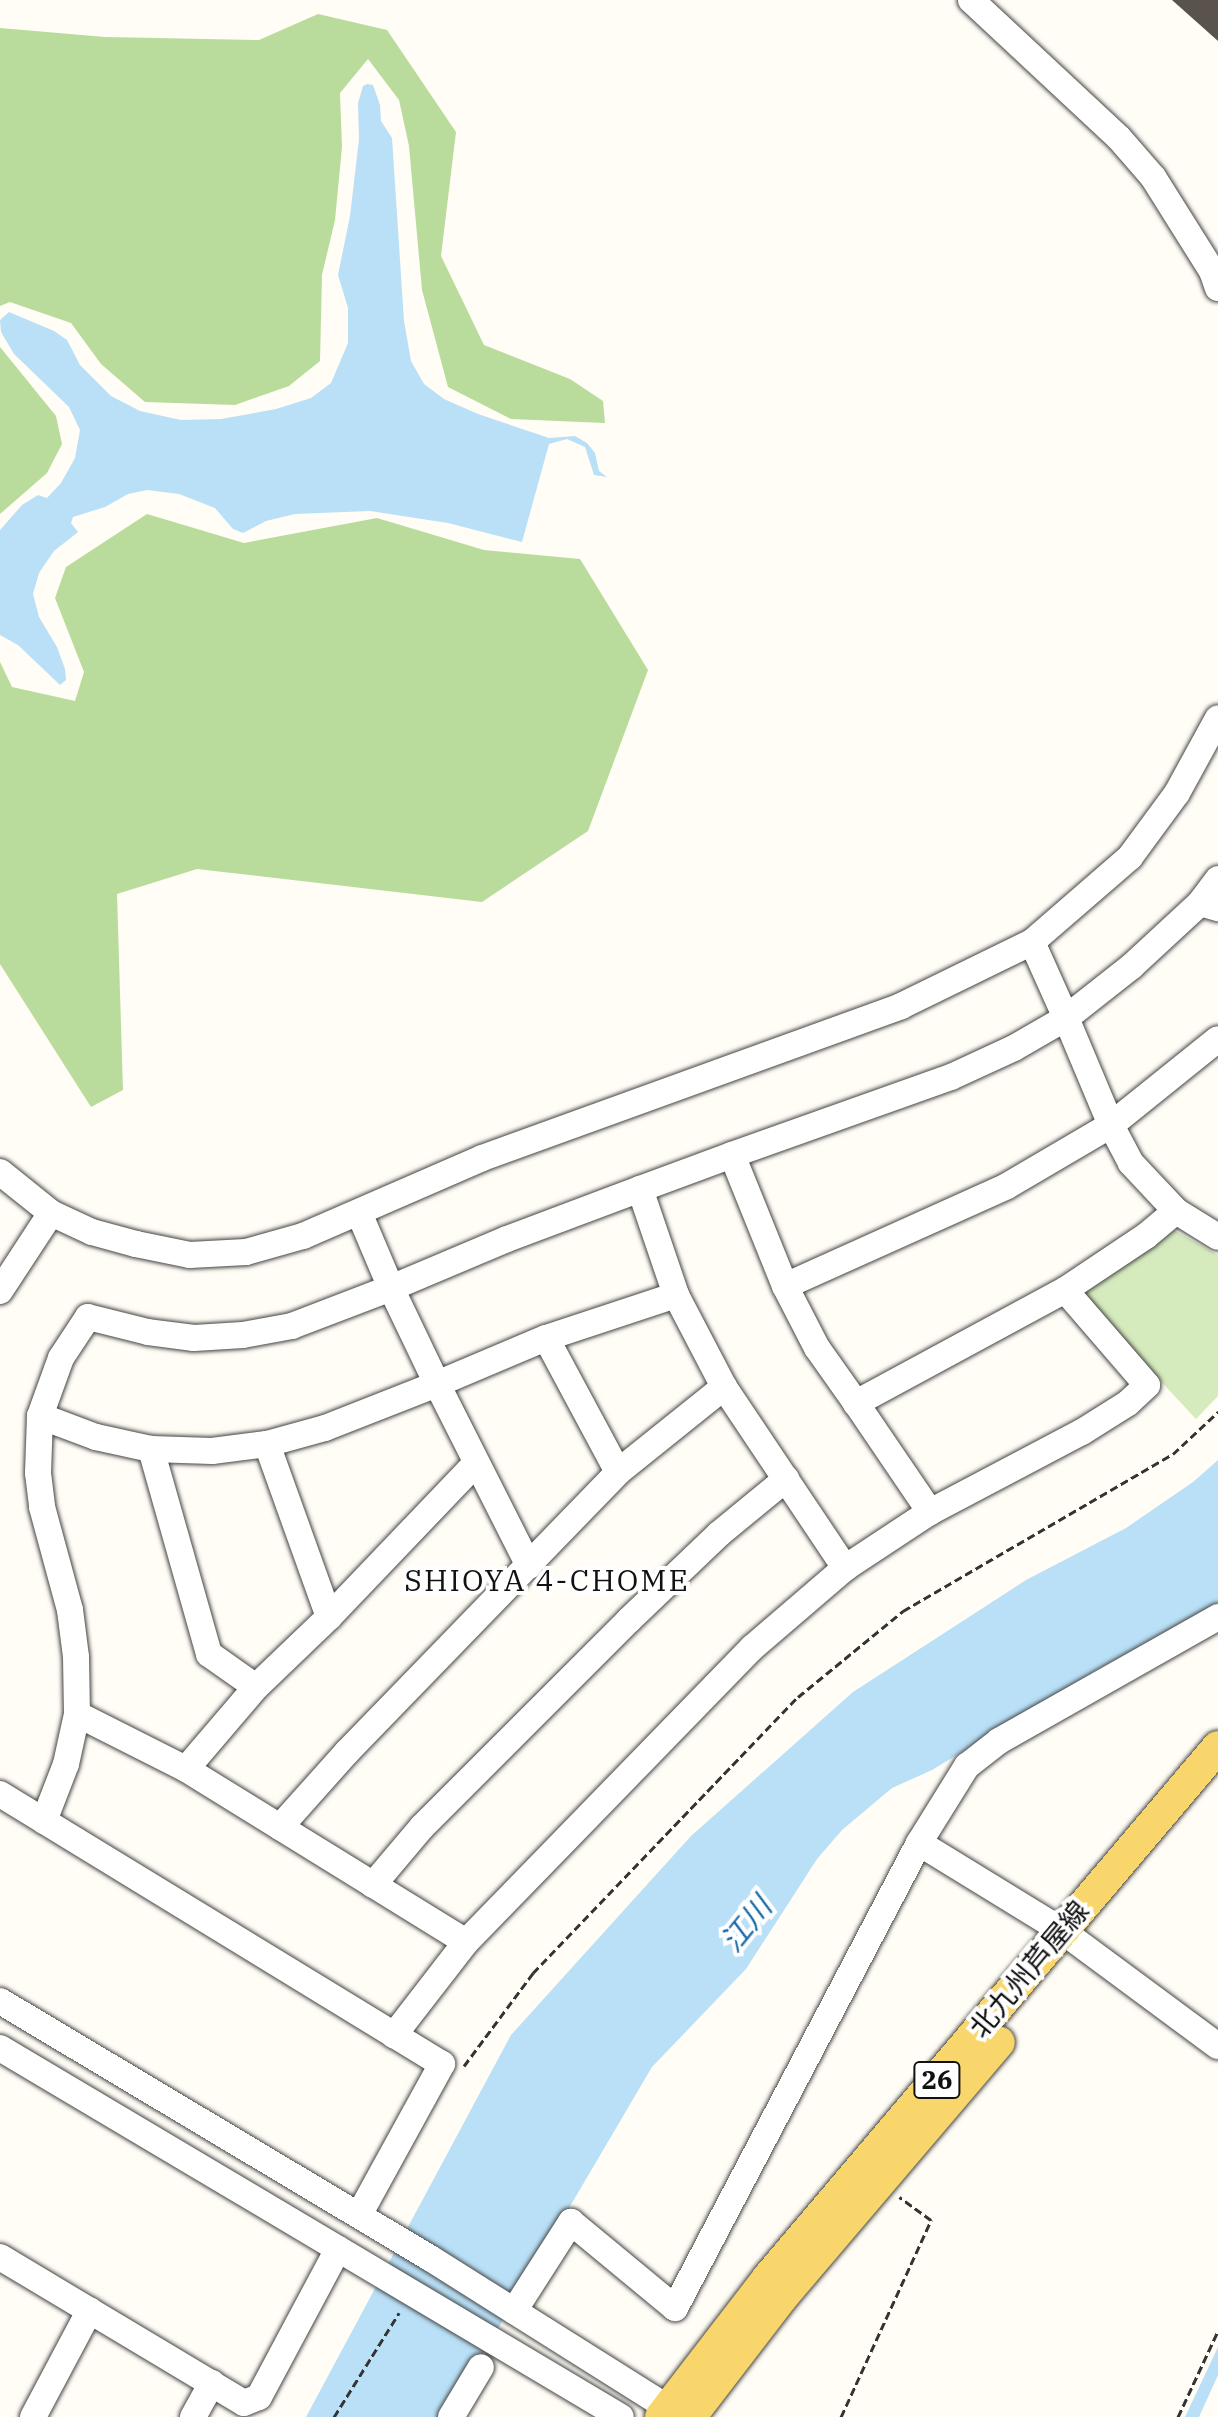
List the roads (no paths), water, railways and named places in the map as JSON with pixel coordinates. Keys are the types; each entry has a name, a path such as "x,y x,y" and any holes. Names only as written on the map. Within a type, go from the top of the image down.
{"main road":[{"name":"北九州芦屋線","path":"673,2414 783,2296 879,2183 1218,1747"},
{"name":"北九州芦屋線","path":"673,2414 768,2278 1019,1984 1069,1937 1218,1778"}],"street":[{"path":"971,0 1119,138 1153,177 1216,276"},
{"path":"0,1172 51,1213 92,1232 190,1255 246,1252 360,1215 482,1158 901,1006 1032,942 1130,857 1177,793 1218,718"},
{"path":"44,1821 66,1764 77,1714 76,1657 70,1610 42,1507 38,1473 40,1416 61,1358 88,1317 148,1332 194,1338 243,1335 292,1326 507,1239 951,1077 1014,1048 1066,1018 1209,905 1218,879"},
{"path":"1032,942 1111,1125 1131,1163 1176,1211 1218,1237"},
{"path":"785,1286 1007,1186 1111,1125 1218,1039"},
{"path":"732,1155 785,1286 817,1348 930,1512"},
{"path":"640,1189 676,1295 724,1387 845,1568"},
{"path":"856,1403 1065,1290 1146,1236 1176,1211"},
{"path":"0,1291 51,1213"},
{"path":"360,1215 437,1384 529,1566"},
{"path":"394,2035 466,1942 752,1648 845,1568 930,1512 1082,1432 1128,1403 1147,1385 1065,1290"},
{"path":"40,1416 96,1437 151,1449 212,1451 267,1444 325,1428 546,1338 676,1295"},
{"path":"546,1338 618,1472"},
{"path":"280,1827 347,1752 618,1472 724,1387"},
{"path":"267,1444 329,1617"},
{"path":"151,1449 209,1654 256,1687"},
{"path":"186,1769 256,1687 329,1617 476,1463"},
{"path":"373,1885 422,1827 629,1620 719,1534 786,1479"},
{"path":"514,2311 571,2222 675,2308 919,1843 967,1766 999,1741 1218,1617"},
{"path":"77,1714 186,1769 466,1942"},
{"path":"0,1794 442,2064 359,2215"},
{"path":"919,1843 1069,1937 1218,2046"},
{"path":"0,2001 430,2258 673,2414"},
{"path":"0,2048 621,2417"},
{"path":"0,2257 244,2403 259,2397 338,2249"},
{"path":"412,2293 430,2258"},
{"path":"33,2417 90,2310"},
{"path":"451,2417 481,2367"},
{"path":"193,2417 212,2383"}],"water":[{"path":"373,85 380,105 381,121 392,138 404,321 411,361 424,384 444,399 478,414 549,438 575,436 587,443 595,453 599,471 607,477 594,475 585,447 567,439 549,444 522,542 448,523 370,511 295,514 266,521 243,533 233,529 215,508 179,494 147,490 128,494 105,507 73,517 71,523 78,532 54,551 39,573 33,594 39,617 57,647 65,669 66,680 60,685 18,645 0,635 0,530 22,505 38,495 47,498 61,483 75,458 80,430 69,407 14,354 1,332 0,320 9,312 54,331 67,340 80,365 111,396 140,411 181,420 221,419 276,409 311,398 331,383 348,343 348,308 338,275 350,216 359,139 358,103 363,86"},
{"name":"江川","path":"1218,1460 1218,1606 1098,1669 932,1770 892,1788 842,1830 817,1859 746,1969 652,2067 446,2417 306,2417 511,2035 691,1836 853,1692 1026,1580 1126,1528 1193,1482"},
{"path":"1218,2347 1218,2375 1199,2417 1185,2417"}],"district":[{"name":"SHIOYA 4-CHOME","path":"547,1580"}]}
